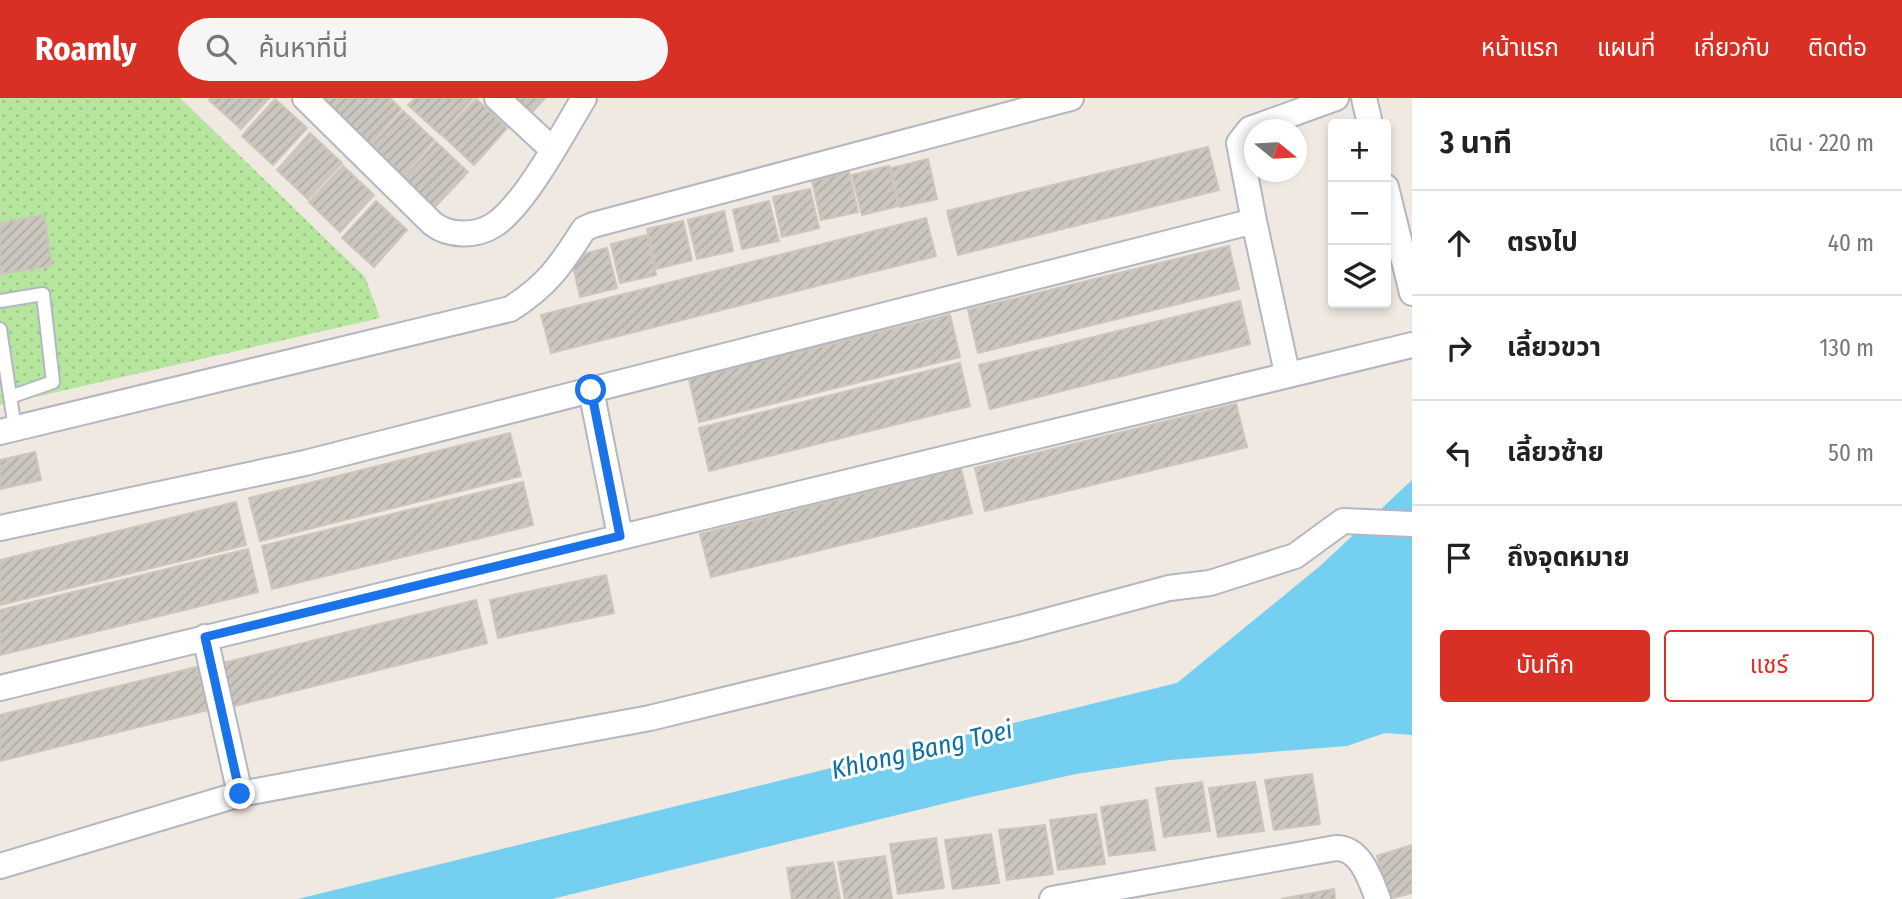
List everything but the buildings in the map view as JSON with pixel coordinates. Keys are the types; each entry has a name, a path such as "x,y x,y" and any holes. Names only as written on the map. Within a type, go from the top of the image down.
{"street":[{"path":"305,98 433,224 452,234 479,231 493,226 513,208 553,150 584,98"},
{"path":"497,98 553,150"},
{"path":"8,431 510,309 534,294 548,281 584,229 593,225 1071,98"},
{"path":"1287,373 1240,143 1250,129 1336,98"},
{"path":"1364,98 1369,119"},
{"path":"1391,207 1412,293"},
{"path":"0,528 305,463 1254,220"},
{"path":"0,688 1287,373 1412,345"},
{"path":"591,390 620,536"},
{"path":"0,866 240,794 650,718 1020,628 1169,588 1210,583 1294,556 1343,521 1412,524"},
{"path":"205,637 240,794"},
{"path":"1052,899 1345,848 1355,855 1370,879 1378,899"}],"lane":[{"path":"0,301 43,294 53,382 10,397"},
{"path":"0,329 10,397 8,431"}],"green space":[{"path":"0,98 180,98 365,277 380,318 0,405"}],"water":[{"name":"Khlong Bang Toei","path":"1412,480 1412,735 1385,733 1347,746 1170,760 1076,774 552,899 298,899 1177,683 1320,566"}],"route":[{"path":"240,794 205,637 620,536 591,390"}]}
